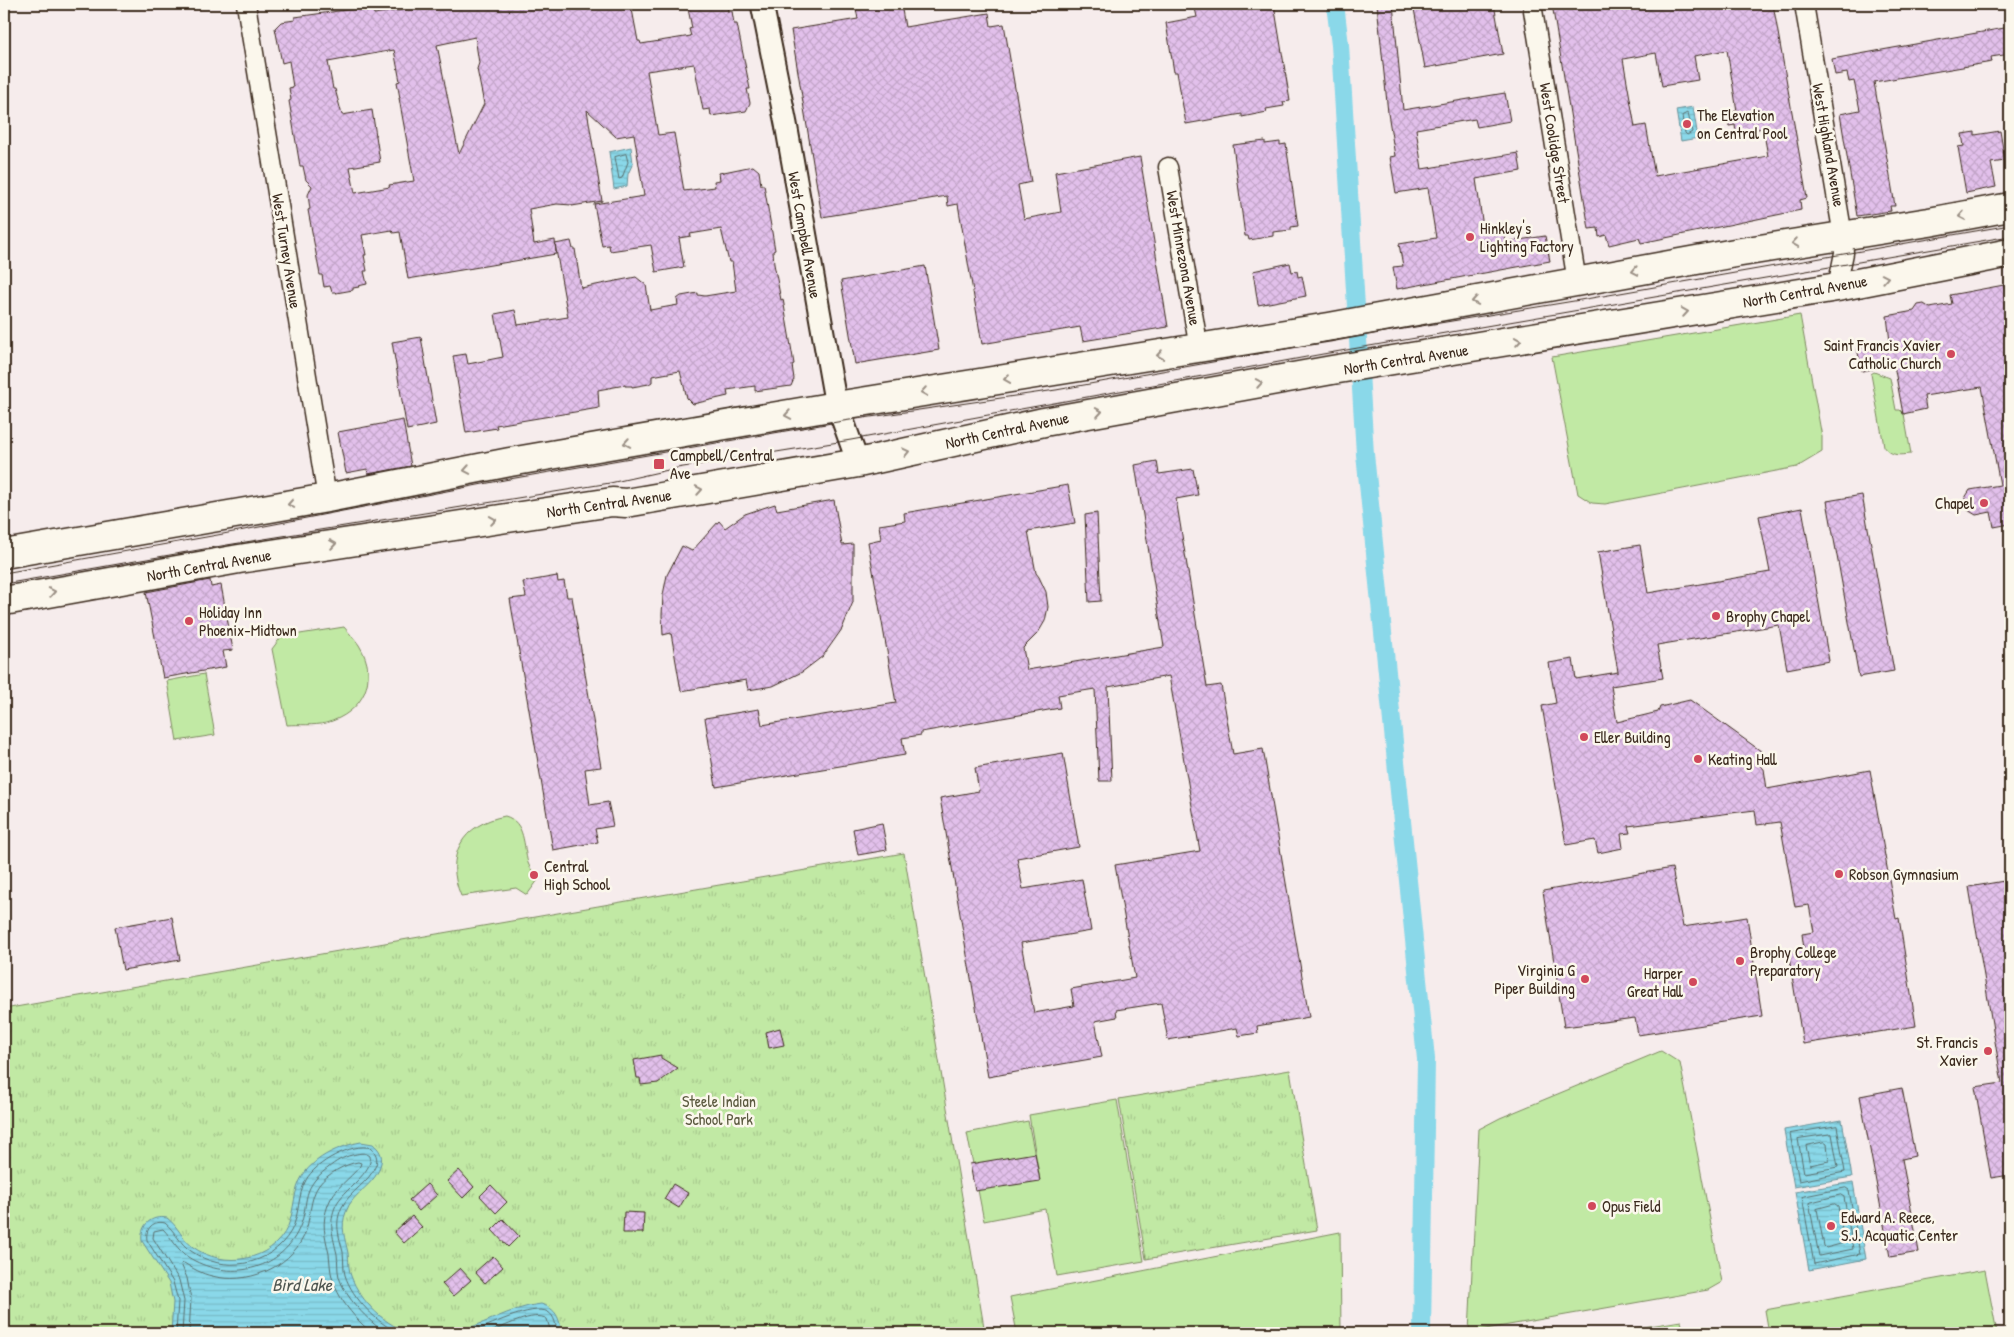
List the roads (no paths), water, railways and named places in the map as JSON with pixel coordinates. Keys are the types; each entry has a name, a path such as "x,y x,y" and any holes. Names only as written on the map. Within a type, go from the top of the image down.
{"main road":[{"path":"4,554 327,498 468,469 836,406 1329,327 1734,253 2010,207"},
{"name":"North Central Avenue","path":"4,601 256,556 612,502 626,503 858,463 1044,422 1332,370 1837,287 2010,253"}],"street":[{"name":"West Turney Avenue","path":"246,4 327,498"},
{"name":"West Campbell Avenue","path":"762,4 786,124 836,406 858,463"},
{"name":"West Coolidge Street","path":"1532,4 1577,282"},
{"name":"West Highland Avenue","path":"1804,4 1843,236 1844,253 1837,287"},
{"name":"West Minnezona Avenue","path":"1168,166 1199,349"}],"water":[{"name":"The Elevation on Central Pool","path":"1693,107 1698,138 1681,141 1676,110"},
{"path":"631,147 633,163 628,174 627,186 614,189 609,152"},
{"name":"Edward A. Reece, S.J. Acquatic Center","path":"1842,1120 1852,1177 1794,1187 1784,1130"},
{"name":"Bird Lake","path":"361,1142 373,1144 380,1152 381,1160 379,1171 370,1183 353,1199 344,1217 343,1223 350,1273 361,1295 376,1312 394,1326 413,1333 171,1333 173,1302 169,1283 142,1241 143,1230 148,1222 156,1218 167,1218 193,1247 205,1254 218,1258 232,1260 259,1254 271,1248 281,1238 288,1226 297,1187 308,1168 329,1153"},
{"name":"Edward A. Reece, S.J. Acquatic Center","path":"1853,1182 1866,1259 1809,1270 1795,1192"},
{"path":"541,1304 554,1311 560,1323 562,1333 449,1333 472,1327 518,1309"}],"waterway":[{"path":"1335,4 1340,45 1365,454 1426,1059 1422,1333"}],"tram line":[{"path":"4,573 223,534 504,480 843,421 1056,390 1330,341 1580,300 2010,225"},
{"path":"4,584 227,545 610,483 677,468 851,440 1323,354 2010,236"}],"place":[{"name":"The Elevation on Central Pool","path":"1687,124"},
{"name":"Hinkley's Lighting Factory","path":"1470,237"},
{"name":"Saint Francis Xavier Catholic Church","path":"1951,354"},
{"name":"Campbell/Central Ave","path":"659,464"},
{"name":"Chapel","path":"1984,503"},
{"name":"Brophy Chapel","path":"1716,616"},
{"name":"Holiday Inn Phoenix-Midtown","path":"189,621"},
{"name":"Eller Building","path":"1584,737"},
{"name":"Keating Hall","path":"1698,759"},
{"name":"Robson Gymnasium","path":"1839,874"},
{"name":"Central High School","path":"534,875"},
{"name":"Brophy College Preparatory","path":"1740,961"},
{"name":"Virginia G Piper Building","path":"1585,979"},
{"name":"Harper Great Hall","path":"1693,982"},
{"name":"St. Francis Xavier","path":"1988,1051"},
{"name":"Opus Field","path":"1592,1206"},
{"name":"Edward A. Reece, S.J. Acquatic Center","path":"1831,1226"}],"park label":[{"name":"Steele Indian School Park","path":"719,1110"}]}
